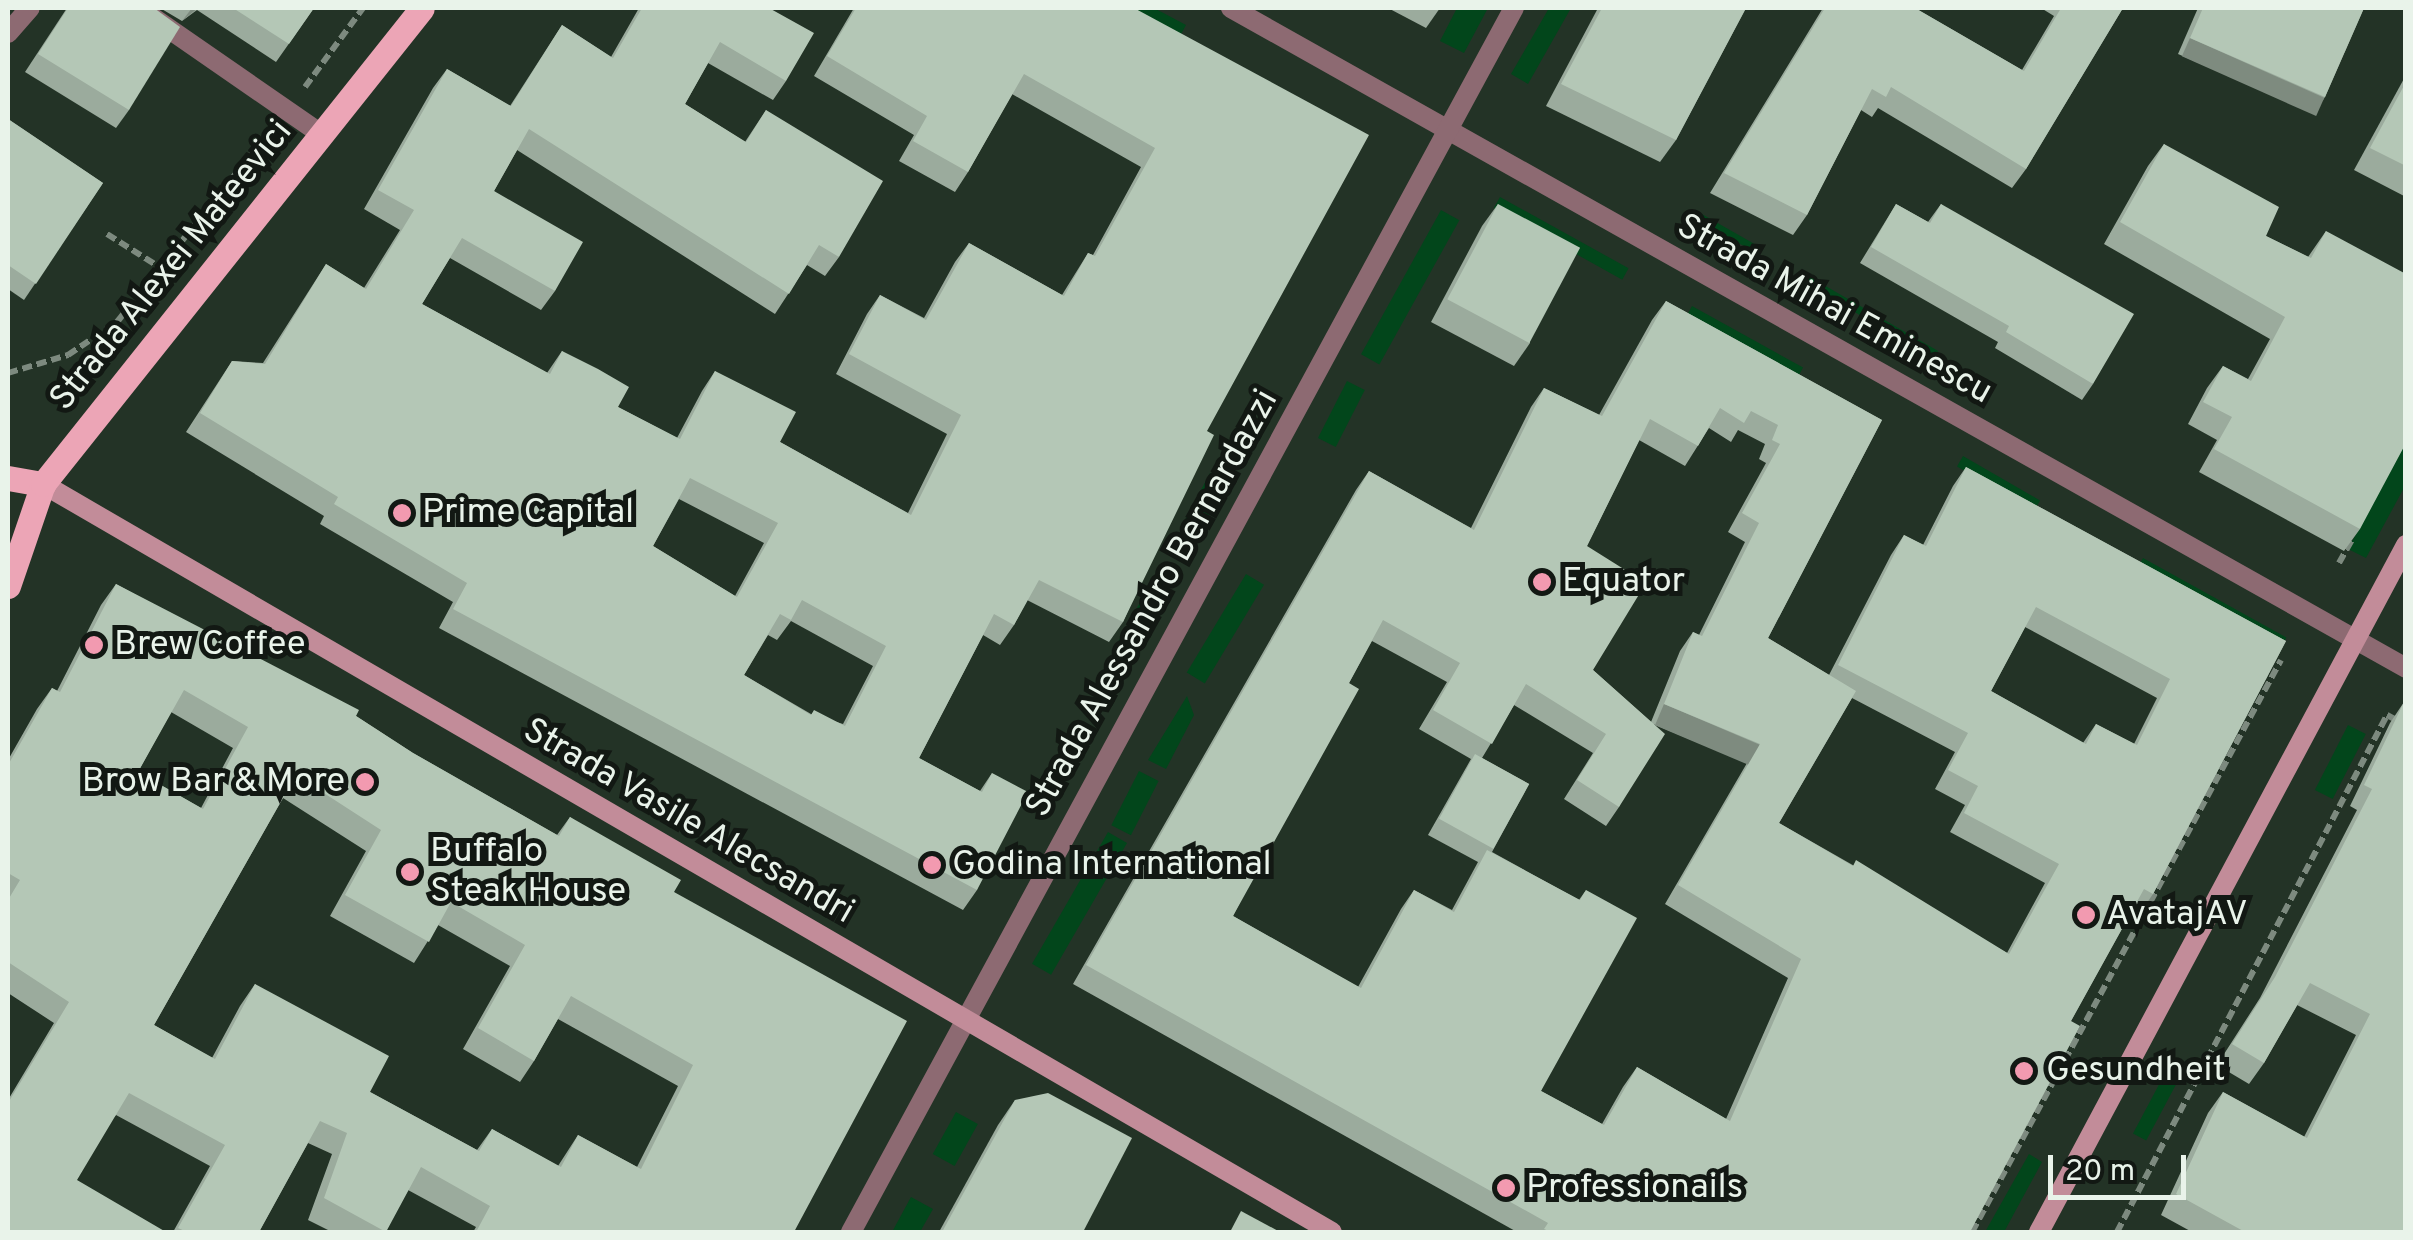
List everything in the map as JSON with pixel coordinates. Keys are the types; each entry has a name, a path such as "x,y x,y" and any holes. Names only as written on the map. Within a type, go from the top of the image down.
{"main road":[{"name":"Strada Alexei Mateevici","path":"8,586 43,484 422,8"},
{"name":"Strada Vasile Alecsandri","path":"8,478 43,484 1332,1232"},
{"path":"2040,1232 2406,545"}],"street":[{"path":"8,33 30,8"},
{"path":"139,8 321,134"},
{"name":"Strada Mihai Eminescu","path":"1232,8 2406,668"},
{"name":"Strada Alessandro Bernardazzi","path":"851,1232 1514,8"}],"path":[{"path":"8,373 68,355 117,322 287,110 363,8"},
{"path":"107,234 160,268"},
{"path":"2340,563 2355,533"},
{"path":"1972,1232 2281,660"},
{"path":"2117,1232 2387,715 2406,725"}],"green space":[{"path":"1125,8 1154,8 1186,25 1179,38"},
{"path":"1457,8 1488,8 1464,53 1440,41"},
{"path":"1549,8 1571,8 1528,84 1511,74"},
{"path":"1500,197 1629,268 1622,280 1494,208"},
{"path":"1441,210 1459,220 1379,364 1361,354"},
{"path":"1700,213 1758,246 1757,252 1695,223"},
{"path":"1810,277 1938,351 1934,358 1806,284"},
{"path":"1692,306 1803,368 1798,377 1687,316"},
{"path":"1347,381 1365,390 1336,447 1318,438"},
{"path":"2405,443 2405,486 2366,558 2348,549"},
{"path":"1963,456 2040,500 2034,511 1957,466"},
{"path":"1210,473 1227,482 1197,538 1180,530"},
{"path":"2143,558 2286,638 2282,646 2138,567"},
{"path":"1246,574 1264,585 1205,683 1187,673"},
{"path":"1143,597 1163,608 1134,661 1114,649"},
{"path":"1187,696 1194,715 1166,769 1148,760"},
{"path":"2348,725 2366,734 2333,799 2315,790"},
{"path":"1139,771 1159,781 1131,835 1111,825"},
{"path":"1108,832 1127,843 1051,975 1032,964"},
{"path":"2163,1077 2176,1084 2146,1141 2133,1134"},
{"path":"956,1112 978,1124 955,1166 933,1154"},
{"path":"2029,1154 2042,1162 2004,1232 1985,1232"},
{"path":"911,1197 933,1209 920,1232 892,1232"}],"building":[{"path":"68,8 154,8 180,27 129,110 38,54"},
{"path":"233,8 314,8 289,44"},
{"path":"642,8 769,8 814,33 786,81 720,42 685,104 746,142 766,110 883,181 839,257 819,245 789,294 529,129 494,191 583,242 555,291 462,238 422,304 550,374 562,351 598,369 629,387 618,407 680,439 715,371 796,412 780,442 911,515 961,415 849,354 880,295 926,320 969,243 1064,296 1088,253 1095,256 1155,148 1024,74 968,172 913,141 927,116 827,56 856,8 1134,8 1369,135 1207,431 1214,435 1123,622 1039,580 1014,625 994,614 919,758 982,792 992,773 1028,792 977,890 453,609 467,583 334,504 338,497 200,413 232,361 265,364 326,264 366,289 414,210 378,190 447,69 511,106 562,25 613,58","holes":["690,478 778,523 737,597 653,546","802,600 886,646 845,726 814,710 811,715 744,675 780,614 791,620"]},
{"path":"1602,8 1746,8 1676,140 1561,84"},
{"path":"1825,8 1915,8 2024,71 2061,8 2123,8 2026,169 1891,87 1886,97 1872,89 1807,215 1724,173"},
{"path":"2203,8 2364,8 2325,97 2190,38"},
{"path":"2406,82 2406,166 2370,148"},
{"path":"8,119 103,183 36,284 8,265"},
{"path":"2164,144 2279,207 2266,236 2311,258 2326,231 2406,274 2406,443 2360,529 2214,449 2232,417 2203,402 2223,366 2251,381 2285,317 2120,222"},
{"path":"1498,204 1580,248 1529,343 1447,299"},
{"path":"1896,204 1930,223 1941,204 2134,314 2093,384 2006,332 2009,326 1871,247"},
{"path":"1666,301 1882,420 1768,638 1856,691 1779,823 1853,866 1856,860 2009,954 2059,864 1964,813 1978,786 1948,770 1968,733 1838,665 1904,535 1926,546 1966,467 2286,641 2153,894 2144,889 2071,1021 2080,1026 1970,1232 1551,1232 1544,1229 1548,1223 1086,965 1369,471 1474,530 1544,388 1602,416","holes":["1720,408 1744,423 1751,411 1778,425 1772,440 1780,444 1742,513 1759,523 1702,636 1693,632 1664,704 1760,744 1678,885 1801,959 1730,1121 1637,1067 1604,1125 1541,1091 1637,918 1586,890 1580,900 1487,850 1454,912 1414,890 1361,988 1233,916 1359,689 1349,683 1383,620 1460,663 1433,710 1492,744 1526,684 1606,734 1577,780 1619,807 1665,734 1593,670 1646,583 1587,546 1650,419 1698,446","2036,607 2170,679 2137,745 2096,724 2086,744 1991,691"]},
{"path":"116,584 359,710 356,716 413,753 559,836 570,817 681,880 674,892 907,1021 794,1232 476,1232 490,1206 421,1167 386,1232 324,1198 347,1133 320,1121 259,1232 187,1232 178,1228 225,1145 129,1093 77,1180 166,1232 8,1232 8,1103 69,1002 8,962 8,900 20,880 8,873 8,765 52,688 60,692","holes":["184,690 248,727 203,809 138,772","296,775 381,830 345,895 429,942 451,902 525,945 478,1028 534,1061 571,996 693,1065 641,1169 578,1135 561,1167 492,1129 479,1151 370,1092 389,1056 255,984 215,1059 154,1025"]},
{"path":"2404,702 2406,1232 2245,1232 2176,1194 2223,1092 2307,1138 2370,1014 2310,983 2264,1063 2232,1044 2275,977 2372,789 2364,785"},
{"path":"1475,754 1529,784 1493,849 1439,819"},
{"path":"1048,1093 1132,1138 1083,1232 942,1232 1015,1100"},
{"path":"1241,1211 1280,1232 1230,1232"}],"place":[{"name":"Prime Capital","path":"402,513"},
{"name":"Equator","path":"1542,582"},
{"name":"Brew Coffee","path":"94,645"},
{"name":"Brow Bar & More","path":"365,782"},
{"name":"Godina International","path":"932,865"},
{"name":"Buffalo Steak House","path":"410,872"},
{"name":"AvatajAV","path":"2086,915"},
{"name":"Gesundheit","path":"2024,1071"},
{"name":"Professionails","path":"1506,1188"}]}
